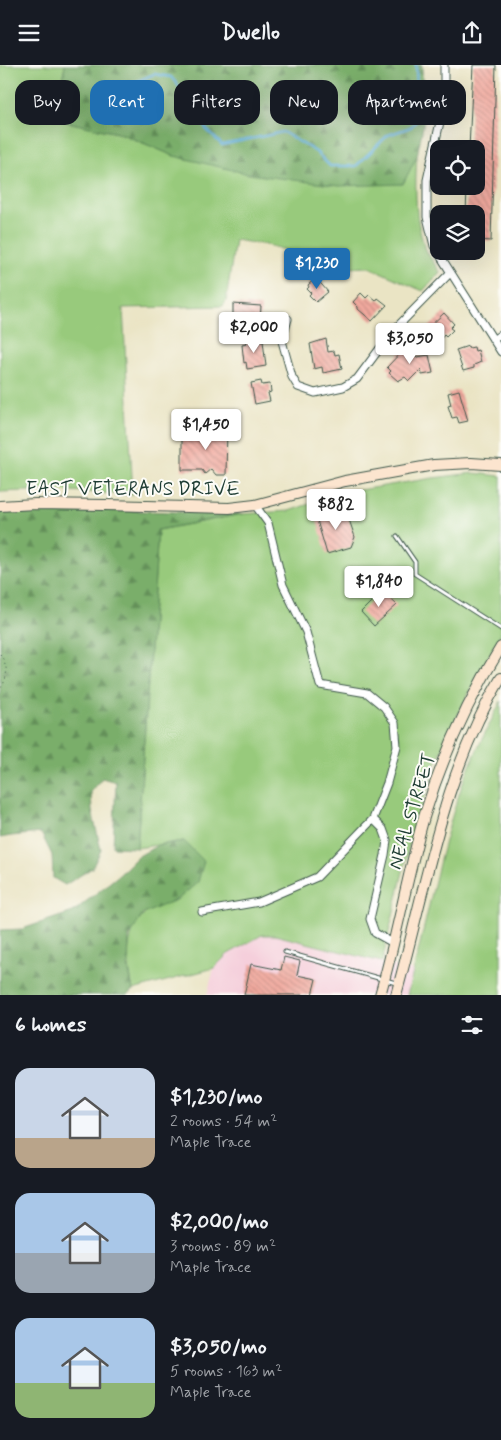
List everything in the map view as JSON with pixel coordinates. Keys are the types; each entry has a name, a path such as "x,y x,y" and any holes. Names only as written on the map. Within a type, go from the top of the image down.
{"main road":[{"name":"EAST VETERANS DRIVE","path":"0,506 35,504 229,508 255,505 345,481 425,467 471,463 501,465"},
{"name":"NEAL STREET","path":"380,995 418,840 439,771 457,728 501,647"},
{"name":"NEAL STREET","path":"396,995 430,858 449,791 479,721 501,677"}],"street":[{"path":"444,65 444,104 427,180 427,217 434,246 501,352"},
{"path":"288,319 282,341 292,377 298,387 314,393 343,387 357,379 392,332 450,273"},
{"path":"493,339 501,334"},
{"path":"202,912 259,902 317,877 373,819 387,783 397,746 394,723 384,707 367,693 320,685 306,632 283,585 268,523 255,505"},
{"path":"373,819 383,829 387,840 386,855 370,919 375,933 393,943"}],"lane":[{"path":"397,536 415,562 415,574 501,629"},
{"path":"285,952 399,984"}],"path":[{"path":"0,654 7,667 6,679 0,689"}],"shaded area":[{"path":"262,935 275,935 414,971 407,995 207,995 214,968 228,954"}],"green space":[{"path":"0,65 65,65 62,80 15,80 15,125 80,125 122,134 174,156 402,184 417,156 416,192 420,230 430,260 432,260 440,272 423,291 369,267 345,268 267,245 235,240 226,301 223,306 123,308 133,495 53,490 0,492"},
{"path":"65,65 422,65 423,80 348,80 348,125 423,125 417,156 403,184 339,186 249,174 174,156 122,134 80,125 80,80 62,80"},
{"path":"473,473 501,476 501,633 459,712 436,763 410,842 382,962 275,935 262,935 228,954 214,968 133,990 129,961 132,933 146,913 178,899 184,841 137,848 158,530 242,514 289,511 341,493"},
{"path":"74,509 242,514 158,530 137,848 113,847 116,782 102,778 91,791 92,811 101,850 92,868 65,885 53,878 52,855 41,833 0,838 0,511"},
{"path":"501,701 501,995 407,995 453,813 470,766"},
{"path":"184,841 204,861 198,882 178,899 143,914 129,937 128,966 133,990 127,995 0,995 0,930 22,929 73,912 119,875 137,857 158,845"}],"building":[{"path":"473,65 496,65 491,241 485,241 485,205 466,205 467,195 485,195 485,140 469,140"},
{"path":"316,278 328,292 316,302 309,295 311,293 307,289 308,285"},
{"path":"361,293 366,298 369,295 376,301 378,298 387,305 372,321 353,302"},
{"path":"233,304 261,306 260,322 233,320"},
{"path":"444,313 454,324 450,328 453,330 446,337 444,335 440,340 428,328"},
{"path":"326,339 328,352 334,351 335,355 339,354 342,369 323,373 322,367 314,369 310,344"},
{"path":"257,340 257,342 263,341 266,366 247,369 246,362 244,363 242,345 246,344 245,341"},
{"path":"468,346 469,348 474,347 475,351 478,350 481,362 474,365 474,368 463,371 456,350"},
{"path":"406,347 417,357 429,355 433,373 422,375 421,369 409,381 405,377 398,381 389,373 391,371 387,367"},
{"path":"261,381 262,385 270,384 271,392 268,393 270,401 255,404 251,383"},
{"path":"459,390 468,421 459,423 457,417 452,418 448,406 451,405 448,393"},
{"path":"202,428 227,428 226,475 216,475 211,469 205,474 202,470 182,470 182,437 194,437"},
{"path":"345,508 355,537 351,547 327,554 316,517"},
{"path":"382,591 397,605 374,626 361,612"},
{"path":"284,957 300,961 297,975 316,979 312,995 244,995 251,964 281,970"}],"waterway":[{"path":"140,80 154,74 171,77 191,101 206,129 222,145 283,132 316,152 330,166 356,166 388,135 411,127 418,119 416,65"}]}
